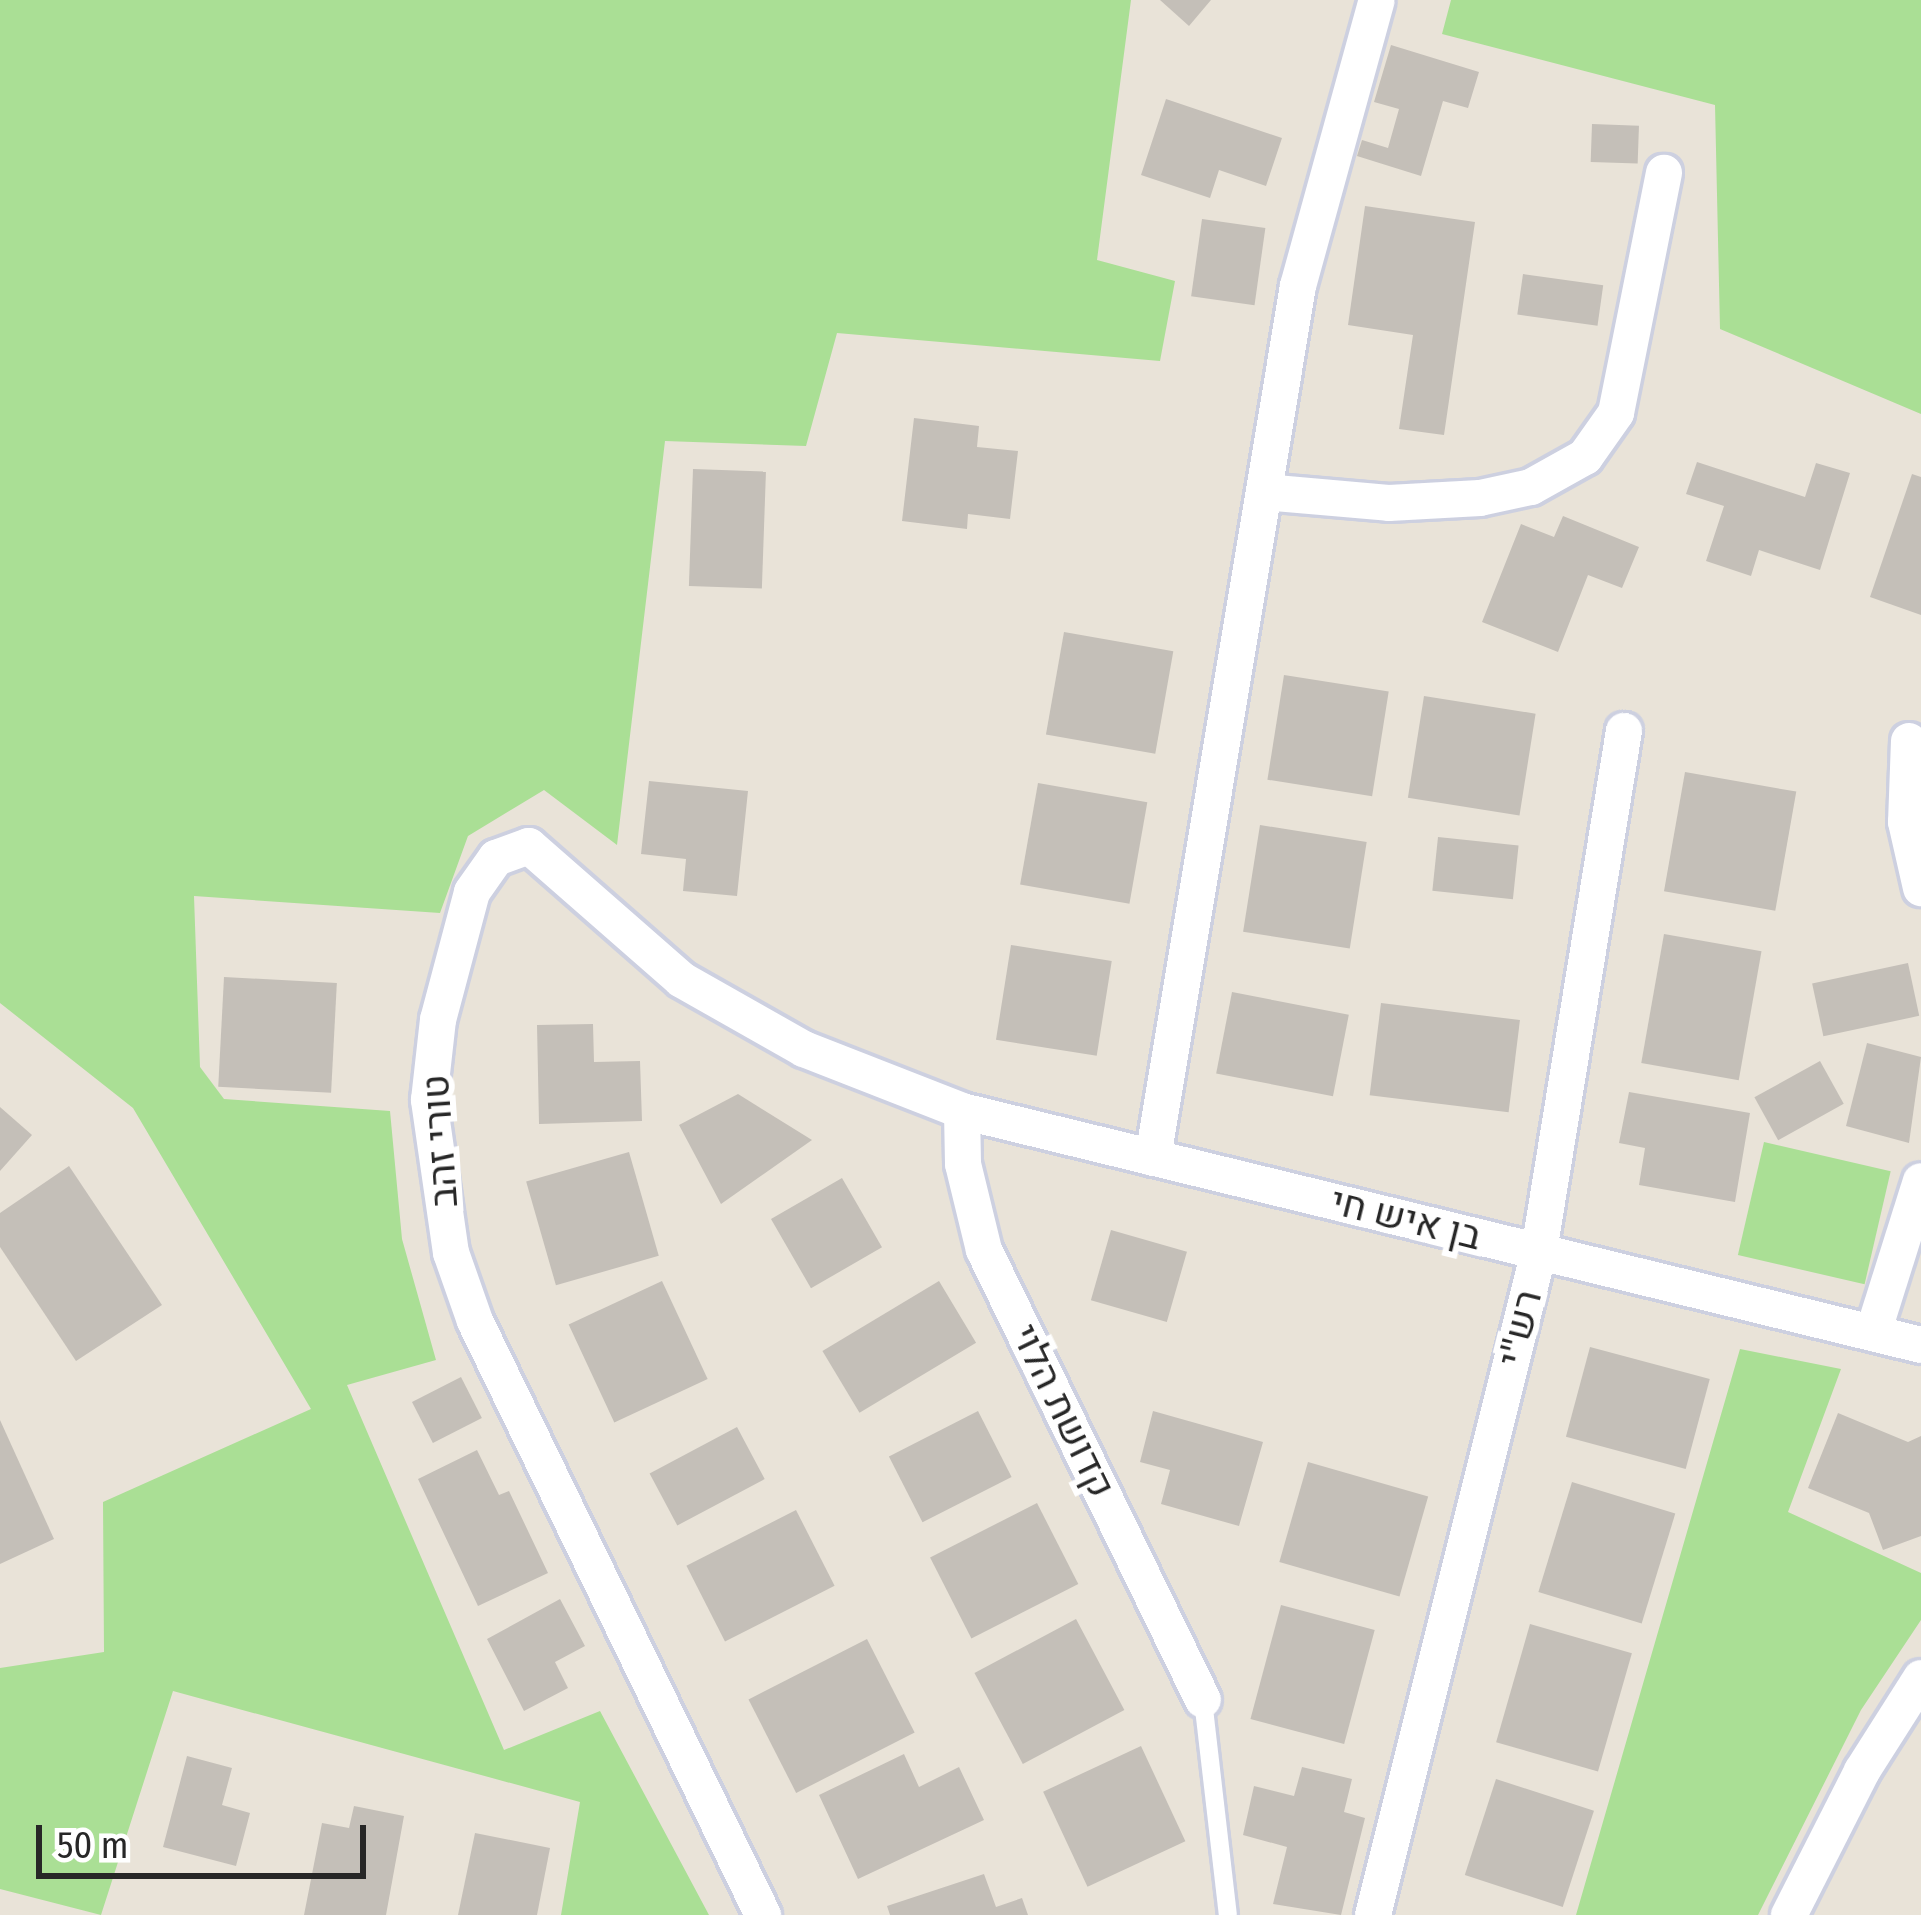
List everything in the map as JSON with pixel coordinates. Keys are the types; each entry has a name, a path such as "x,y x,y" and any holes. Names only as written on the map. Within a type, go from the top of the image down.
{"street":[{"path":"1154,1157 1298,286 1376,2"},
{"path":"1264,492 1389,503 1480,499 1531,487 1585,457 1616,413 1664,173"},
{"name":"רש\"י","path":"1372,1915 1539,1252 1624,731"},
{"path":"1909,741 1906,822 1921,888"},
{"name":"טורי זהב","path":"763,1915 483,1338 451,1253 429,1100 438,1019 472,892 496,858 529,846 682,980 805,1049 962,1111"},
{"name":"בן איש חי","path":"962,1111 1921,1345"},
{"name":"קדושת הלוי","path":"962,1111 963,1164 984,1250 1203,1700"},
{"path":"1874,1333 1921,1181"},
{"path":"1789,1915 1862,1772 1921,1678"}],"lane":[{"path":"1203,1700 1228,1915"}],"green space":[{"path":"0,0 1131,0 1097,260 1175,281 1160,361 837,333 806,446 665,441 617,845 544,790 468,836 440,913 194,896 200,1067 224,1099 390,1111 402,1239 436,1360 347,1385 504,1750 600,1711 709,1915 561,1915 580,1802 173,1691 101,1915 0,1889 0,1668 104,1652 103,1502 311,1409 133,1108 0,1003"},
{"path":"1451,0 1921,0 1921,414 1720,329 1715,105 1442,34"},
{"path":"1764,1142 1891,1171 1865,1284 1738,1255"},
{"path":"1740,1349 1841,1369 1788,1512 1921,1573 1921,1620 1861,1710 1758,1915 1576,1915"}],"building":[{"path":"1160,0 1211,0 1189,26"},
{"path":"1391,45 1479,72 1468,108 1443,101 1421,176 1357,156 1362,140 1388,148 1399,109 1374,102"},
{"path":"1166,99 1282,138 1266,186 1219,170 1210,198 1141,175"},
{"path":"1592,124 1639,126 1638,164 1591,162"},
{"path":"1365,206 1475,222 1444,435 1399,429 1413,335 1348,325"},
{"path":"1202,219 1265,228 1255,305 1191,296"},
{"path":"1523,274 1603,285 1598,326 1517,315"},
{"path":"914,418 979,426 977,447 1018,451 1010,519 968,514 967,529 902,521"},
{"path":"1697,462 1805,497 1816,463 1850,473 1820,570 1759,550 1751,576 1706,561 1724,506 1686,494"},
{"path":"693,469 766,472 762,588 689,586"},
{"path":"1912,474 1921,477 1921,615 1870,597"},
{"path":"1563,516 1639,547 1622,588 1588,575 1558,652 1482,622 1521,524 1554,537"},
{"path":"1064,632 1173,651 1155,754 1046,734"},
{"path":"1284,675 1389,692 1372,796 1267,780"},
{"path":"1424,696 1536,714 1519,815 1408,798"},
{"path":"1685,772 1796,792 1775,911 1664,891"},
{"path":"649,781 748,791 737,896 683,891 686,859 641,854"},
{"path":"1038,783 1147,802 1129,904 1020,884"},
{"path":"1260,825 1367,842 1350,949 1243,932"},
{"path":"1438,837 1519,845 1513,899 1432,891"},
{"path":"1664,934 1761,951 1739,1080 1641,1063"},
{"path":"1011,945 1112,961 1097,1056 996,1040"},
{"path":"1908,963 1919,1016 1823,1036 1812,983"},
{"path":"224,977 337,983 331,1093 218,1087"},
{"path":"1232,992 1349,1015 1333,1096 1216,1073"},
{"path":"1381,1003 1520,1020 1509,1112 1370,1095"},
{"path":"593,1024 594,1062 640,1061 642,1121 539,1124 537,1025"},
{"path":"1867,1043 1921,1057 1909,1143 1846,1126"},
{"path":"1820,1061 1844,1104 1778,1140 1754,1097"},
{"path":"1629,1092 1750,1113 1735,1202 1639,1185 1645,1148 1619,1143"},
{"path":"738,1094 812,1140 721,1204 679,1125"},
{"path":"0,1107 32,1135 0,1171"},
{"path":"629,1152 659,1256 556,1285 526,1181"},
{"path":"69,1166 162,1305 76,1361 0,1247 0,1213"},
{"path":"842,1178 882,1247 811,1288 771,1219"},
{"path":"1111,1230 1187,1252 1167,1322 1091,1300"},
{"path":"662,1281 708,1379 614,1422 569,1325"},
{"path":"939,1281 976,1343 860,1413 822,1351"},
{"path":"1590,1347 1710,1379 1686,1469 1566,1437"},
{"path":"461,1377 482,1418 433,1443 412,1402"},
{"path":"978,1411 1012,1477 922,1522 889,1456"},
{"path":"1153,1411 1263,1442 1239,1526 1161,1504 1170,1470 1140,1462"},
{"path":"1838,1413 1908,1442 1921,1436 1921,1536 1883,1550 1869,1513 1808,1488"},
{"path":"0,1420 54,1539 0,1564"},
{"path":"737,1427 765,1479 677,1526 650,1473"},
{"path":"477,1450 499,1495 509,1491 548,1573 478,1606 418,1479"},
{"path":"1308,1462 1428,1496 1399,1596 1279,1562"},
{"path":"1572,1482 1675,1514 1642,1624 1538,1592"},
{"path":"1037,1503 1078,1584 971,1639 930,1557"},
{"path":"796,1510 835,1586 725,1642 686,1566"},
{"path":"560,1599 585,1646 555,1662 568,1688 524,1711 487,1639"},
{"path":"1281,1605 1375,1630 1344,1744 1250,1719"},
{"path":"1076,1619 1124,1710 1023,1764 974,1673"},
{"path":"1530,1624 1632,1653 1598,1771 1496,1742"},
{"path":"867,1639 915,1733 796,1793 748,1699"},
{"path":"1141,1746 1185,1841 1087,1887 1043,1792"},
{"path":"904,1754 919,1787 959,1767 984,1820 858,1879 819,1795"},
{"path":"187,1756 232,1768 222,1805 250,1813 236,1866 163,1847"},
{"path":"1302,1767 1352,1779 1344,1812 1365,1818 1341,1915 1273,1904 1287,1847 1243,1835 1254,1786 1294,1796"},
{"path":"1496,1779 1594,1811 1563,1907 1465,1875"},
{"path":"354,1806 404,1816 386,1915 304,1915 322,1823 349,1828"},
{"path":"475,1833 550,1848 537,1915 458,1915"},
{"path":"984,1874 996,1907 1022,1898 1028,1915 890,1915 887,1906"}]}
